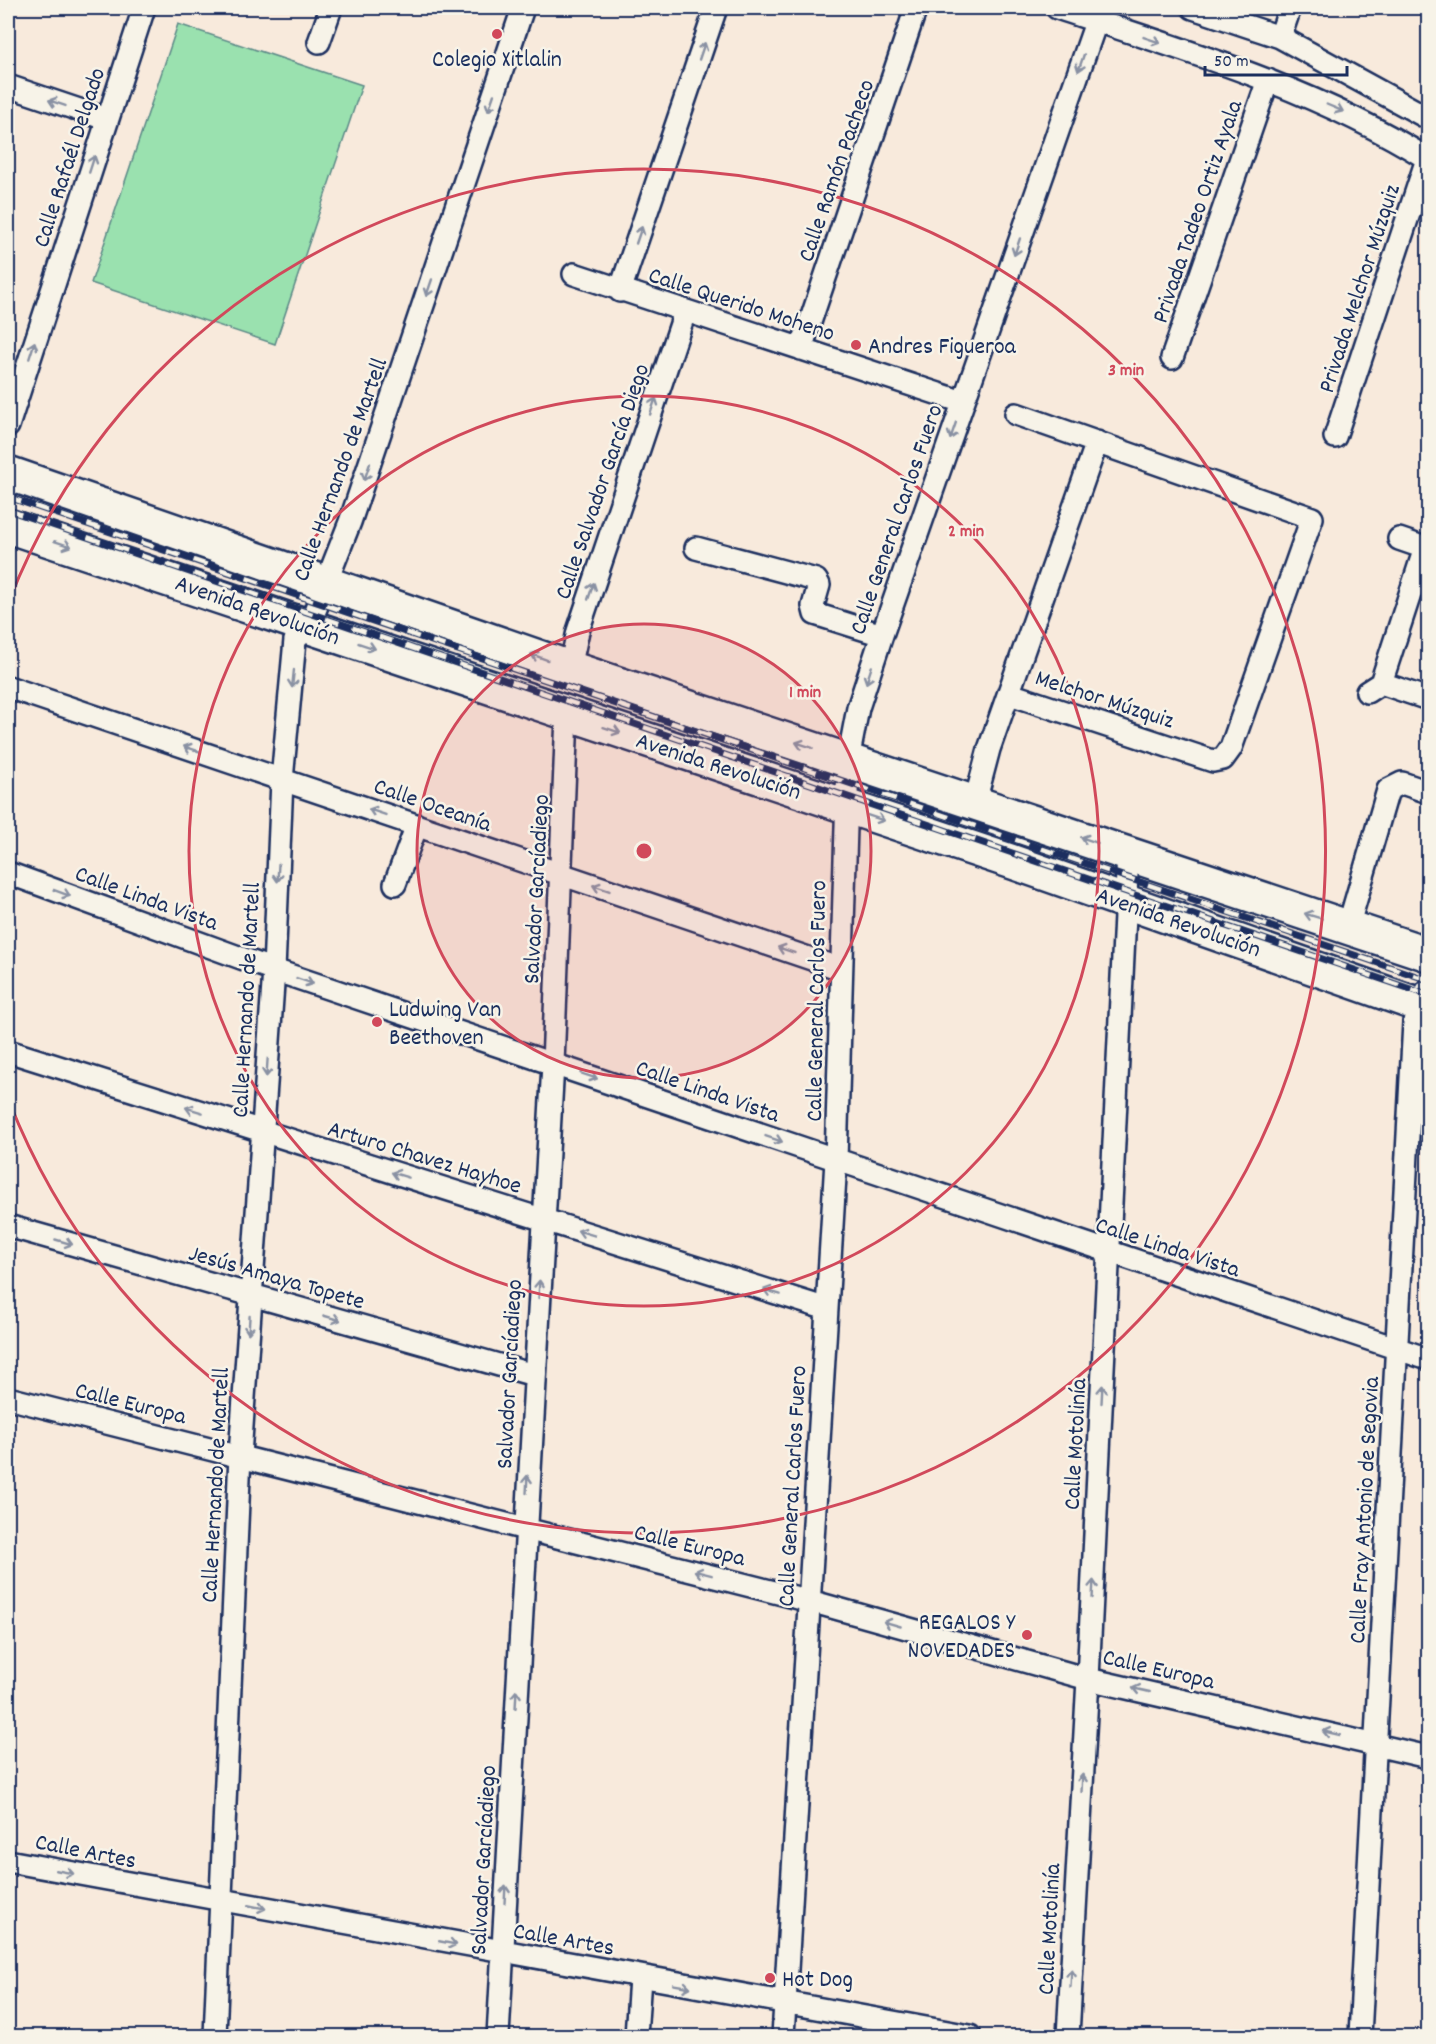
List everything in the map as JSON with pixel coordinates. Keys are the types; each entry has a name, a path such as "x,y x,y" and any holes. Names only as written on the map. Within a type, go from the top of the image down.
{"main road":[{"name":"Avenida Revolución","path":"8,473 570,668 1428,954"},
{"name":"Avenida Revolución","path":"8,526 1125,902 1425,1000"}],"street":[{"name":"Calle Rafaél Delgado","path":"8,426 144,8"},
{"path":"320,42 331,8"},
{"name":"Calle Hernando de Martell","path":"215,2037 240,1455 274,970 282,780 295,640 309,626 358,499 523,8"},
{"path":"620,291 716,8"},
{"name":"Calle Ramón Pacheco","path":"801,349 916,8"},
{"path":"1057,8 1098,14 1268,80 1347,113 1428,158"},
{"path":"1193,8 1280,37 1428,118"},
{"path":"1280,37 1290,8"},
{"name":"Calle General Carlos Fuero","path":"783,2037 836,1160 844,807 848,760 858,708 882,635 1098,14"},
{"name":"Privada Tadeo Ortiz Ayala","path":"1172,358 1268,80"},
{"path":"8,86 106,119"},
{"name":"Privada Melchor Múzquiz","path":"1335,437 1428,158"},
{"name":"Calle Querido Moheno","path":"574,274 963,402"},
{"name":"Calle Salvador García Diego","path":"570,668 578,631 685,312"},
{"path":"1010,694 1097,442 1016,414"},
{"name":"Melchor Múzquiz","path":"975,802 989,749 1010,694 1213,761 1223,759 1231,748 1311,518 1097,442"},
{"path":"1399,539 1427,548 1374,687 1428,699"},
{"path":"696,548 816,580 819,585 812,609 815,614 882,635"},
{"name":"Calle Oceanía","path":"8,687 841,969"},
{"name":"Salvador Garcíadiego","path":"498,2037 553,1064 567,715"},
{"path":"1348,927 1388,790 1396,784 1428,792"},
{"path":"395,884 417,825"},
{"name":"Calle Motolinía","path":"1068,2037 1088,1679 1128,853"},
{"name":"Calle Linda Vista","path":"8,873 274,970 1428,1359"},
{"name":"Calle Fray Antonio de Segovia","path":"1360,2037 1414,1022 1425,1000"},
{"name":"Arturo Chavez Hayhoe","path":"8,1051 828,1309"},
{"name":"Jesús Amaya Topete","path":"8,1226 534,1375"},
{"name":"Calle Europa","path":"8,1398 810,1601 1088,1679 1376,1743 1428,1757"},
{"name":"Calle Artes","path":"8,1861 969,2037"},
{"path":"636,2037 640,1978"}],"green space":[{"path":"178,24 362,85 275,344 91,283"}],"railway":[{"path":"8,497 1428,980"},
{"path":"8,510 1428,995"}],"place":[{"name":"Colegio Xitlalin","path":"497,34"},
{"name":"Andres Figueroa","path":"856,345"},
{"name":"Ludwing Van Beethoven","path":"377,1022"},
{"name":"REGALOS Y NOVEDADES","path":"1027,1635"},
{"name":"Hot Dog","path":"770,1978"}]}
